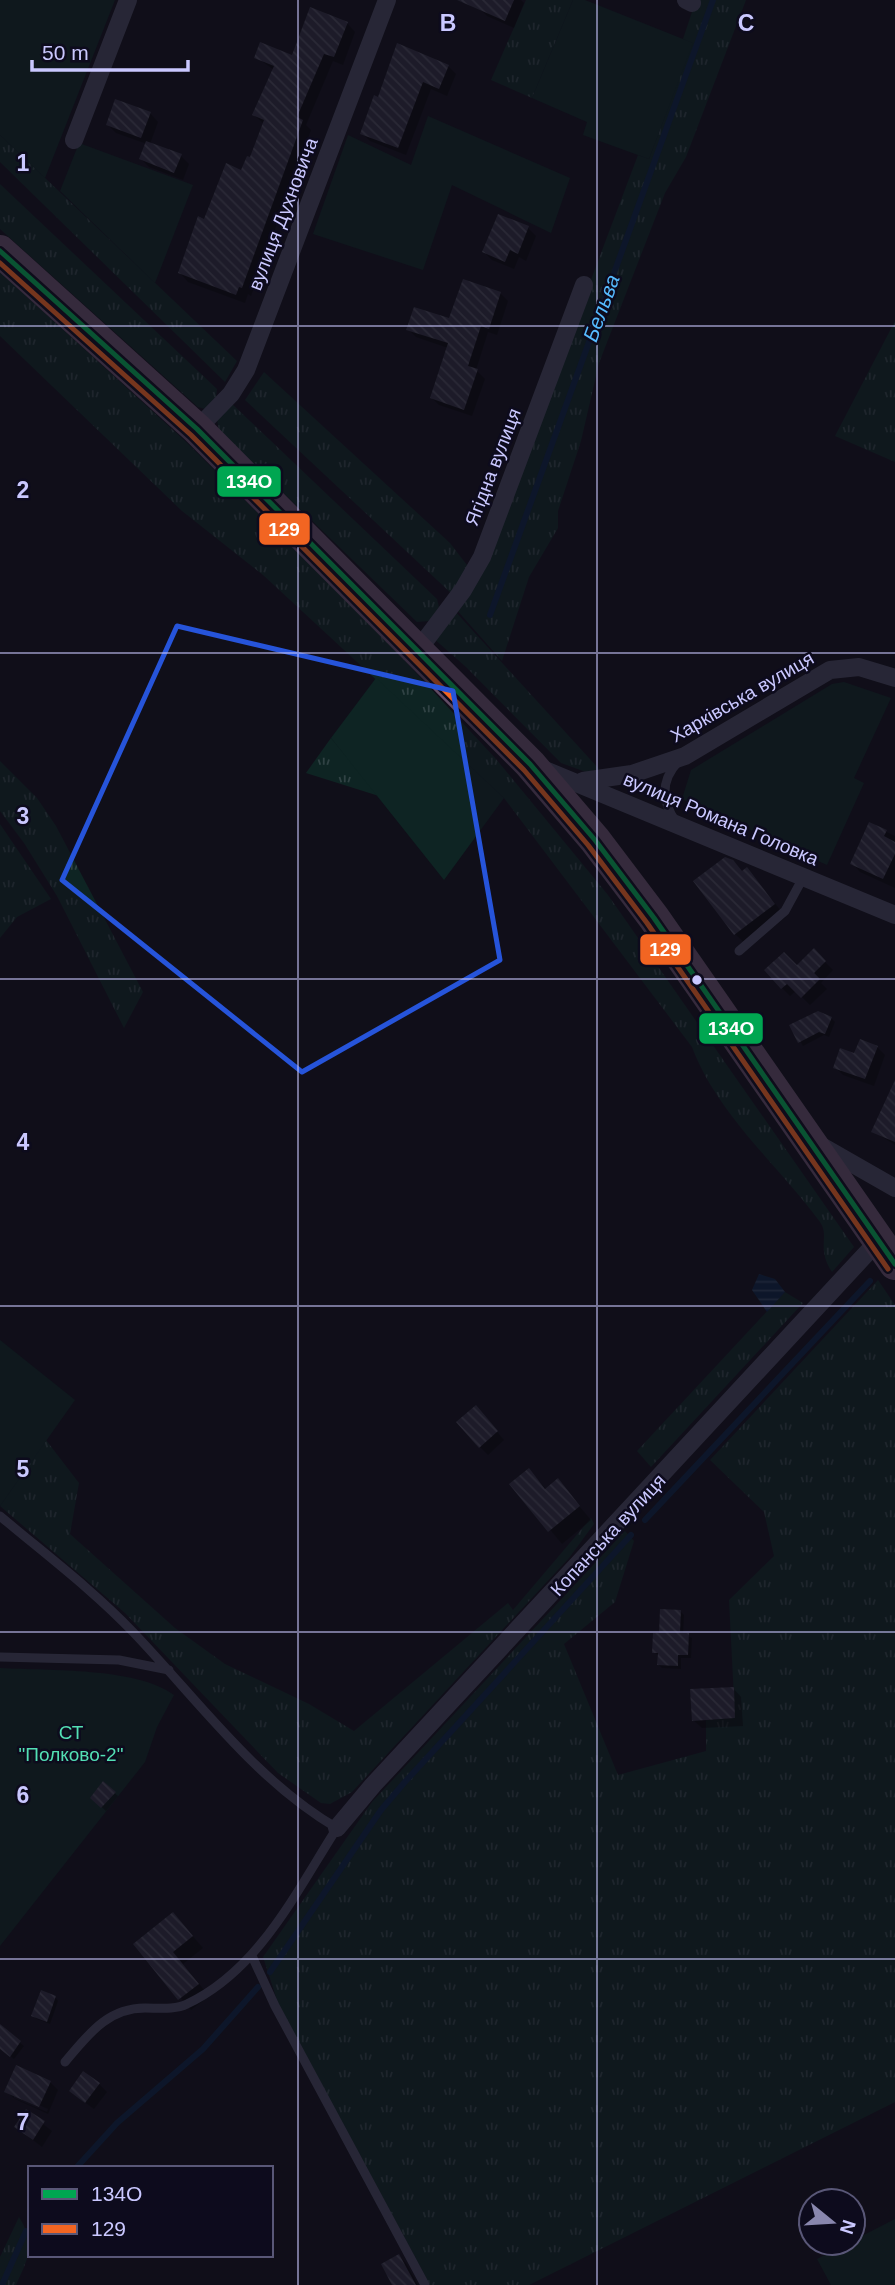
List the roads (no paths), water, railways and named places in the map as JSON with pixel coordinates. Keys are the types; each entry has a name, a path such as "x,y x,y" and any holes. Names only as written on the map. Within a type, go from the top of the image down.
{"highway":[{"name":"Копанська вулиця","path":"0,251 197,429 530,764 595,840 654,918 886,1253"}],"street":[{"path":"74,141 128,0"},
{"name":"вулиця Духновича","path":"197,429 230,394 246,370 387,0"},
{"name":"Ягідна вулиця","path":"418,650 463,590 482,557 584,285"},
{"name":"Харківська вулиця","path":"569,779 610,779 685,756 830,670 859,667 895,678"},
{"name":"вулиця Романа Головка","path":"530,764 677,822 895,915"},
{"path":"803,1135 895,1188"},
{"name":"Копанська вулиця","path":"337,1828 373,1785 886,1253"}],"lane":[{"path":"677,822 667,810 665,786 674,766 685,756"},
{"path":"739,951 785,911 804,876"},
{"path":"0,1516 107,1606 254,1763 308,1810 337,1828"},
{"path":"0,1657 119,1660 169,1671"},
{"name":"Копанська вулиця","path":"65,2062 88,2034 112,2014 134,2008 187,2004 253,1956 337,1828"},
{"path":"253,1956 275,2006 425,2285"}],"water":[{"path":"759,1274 775,1279 785,1292 767,1312 752,1290"}],"waterway":[{"name":"Бельва","path":"490,615 713,0"},
{"path":"645,1520 870,1281"},
{"path":"270,1972 381,1810 631,1535"},
{"path":"78,2166 117,2123 203,2049 258,1987"},
{"path":"2,2285 26,2231"}],"park label":[{"name":"СТ \"Полково-2\"","path":"71,1743"}]}
